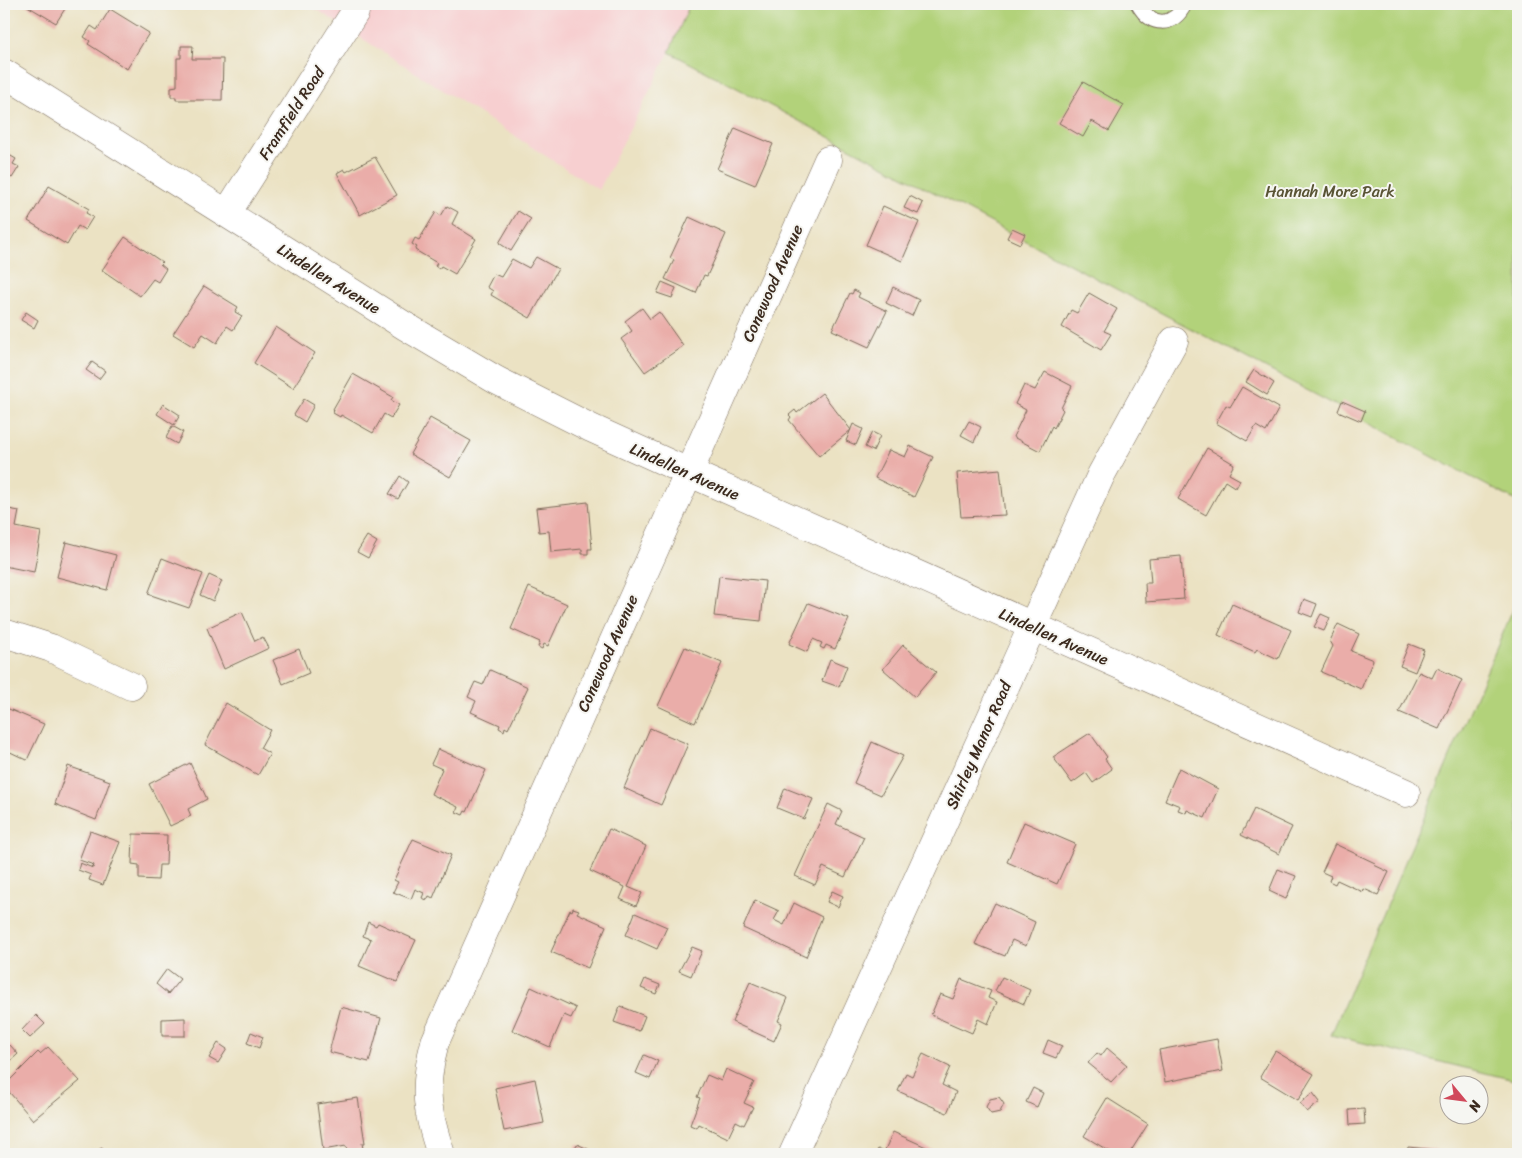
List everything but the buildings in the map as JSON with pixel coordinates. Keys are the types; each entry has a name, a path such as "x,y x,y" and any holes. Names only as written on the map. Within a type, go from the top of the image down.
{"street":[{"name":"Framfield Road","path":"227,213 358,8"},
{"name":"Lindellen Avenue","path":"4,73 405,326 496,380 591,428 1406,793"},
{"name":"Conewood Avenue","path":"441,1154 432,1129 426,1097 428,1068 435,1042 828,160"},
{"name":"Shirley Manor Road","path":"793,1154 1101,475 1174,342"},
{"path":"4,633 51,648 131,686"}],"lane":[{"path":"1138,4 1142,11 1154,21 1168,22 1180,14 1186,4"}],"shaded area":[{"path":"308,4 691,4 675,41 599,190"}],"green space":[{"name":"Hannah More Park","path":"690,4 1518,4 1518,502 669,52"},
{"path":"1518,598 1518,1081 1331,1035"}]}
